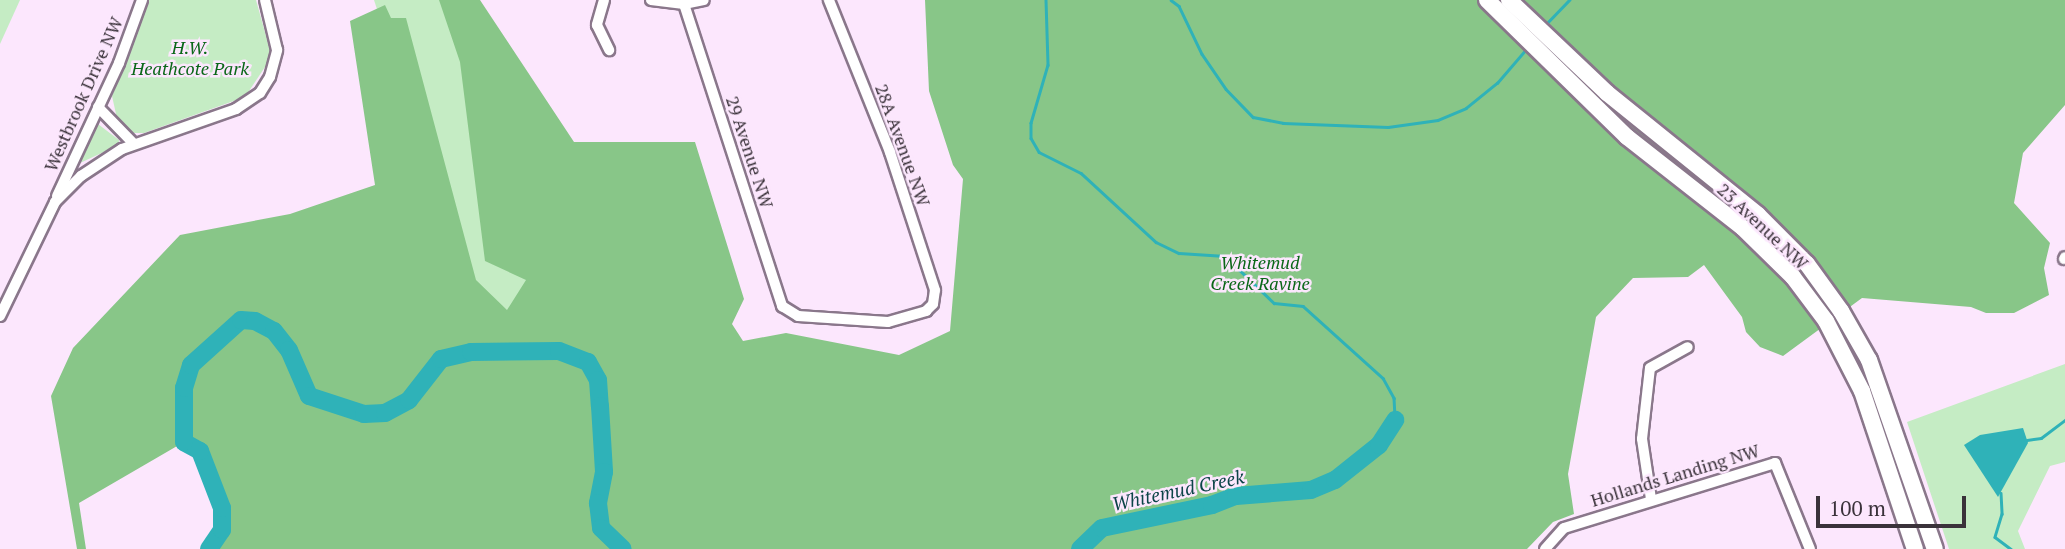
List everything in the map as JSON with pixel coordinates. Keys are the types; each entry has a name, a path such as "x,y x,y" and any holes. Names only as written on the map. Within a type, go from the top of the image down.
{"main road":[{"name":"23 Avenue NW","path":"1510,0 1643,125 1758,215 1827,292 1880,386 1935,549"},
{"name":"23 Avenue NW","path":"1488,1 1627,137 1743,228 1793,277 1826,321 1862,391 1915,549"}],"street":[{"name":"Westbrook Drive NW","path":"0,316 98,107 142,0"},
{"name":"Westbrook Drive NW","path":"55,202 89,169 134,144 236,109 260,93 270,77 277,50 265,0"},
{"path":"604,0 597,25 609,50"},
{"path":"651,0 684,4 704,0"},
{"name":"28A Avenue NW","path":"785,309 798,316 878,324 923,312 933,304 935,290 889,148 829,0"},
{"name":"29 Avenue NW","path":"684,4 785,309"},
{"path":"98,107 134,144"},
{"path":"1651,499 1642,439 1650,368 1688,347"},
{"name":"Hollands Landing NW","path":"1545,549 1564,528 1651,499 1775,463 1810,549"}],"green space":[{"path":"0,0 20,0 0,44"},
{"name":"H.W. Heathcote Park","path":"149,0 256,0 270,50 267,64 245,97 144,133 132,133 118,123 112,96"},
{"path":"374,0 472,0 583,344 486,342"},
{"name":"Whitemud Creek Ravine","path":"439,0 480,0 574,142 695,142 744,299 732,324 743,341 786,333 899,355 950,331 963,179 953,165 929,91 925,0 2065,0 2065,105 2023,153 2014,203 2050,243 2044,268 2049,295 2014,313 1986,313 1971,307 1862,298 1783,356 1760,347 1746,332 1742,317 1704,265 1688,277 1633,278 1596,317 1568,474 1574,514 1553,522 1527,549 209,549 222,530 222,508 200,451 184,442 79,503 86,549 77,549 51,396 73,348 180,235 290,214 375,185 350,21 385,5 391,18 406,18 476,280 507,310 526,280 485,261 460,62"},
{"path":"98,124 119,140 119,145 80,163"},
{"path":"2065,364 2065,462 2050,466 2018,531 2025,549 1949,549 1907,422"}],"water":[{"path":"2023,428 2028,443 1998,497 1964,445 1980,435"}],"waterway":[{"name":"Whitemud Creek","path":"1046,0 1048,65 1031,123 1031,138 1039,152 1081,173 1156,242 1179,253 1225,256 1274,303 1303,306 1383,378 1394,398 1395,420"},
{"name":"Whitemud Creek","path":"1171,0 1179,6 1202,54 1226,89 1253,117 1283,123 1388,127 1438,120 1466,108 1497,83 1528,47"},
{"name":"Whitemud Creek","path":"1545,25 1569,0"},
{"name":"Whitemud Creek","path":"209,549 222,530 222,508 200,451 184,442 184,388 191,365 241,320 255,321 274,331 289,350 309,396 364,414 385,413 409,400 441,359 471,352 559,351 588,362 598,380 604,472 598,503 601,528 623,549"},
{"name":"Whitemud Creek","path":"1080,549 1102,528 1212,505 1236,496 1311,490 1335,480 1379,445 1395,420"},
{"path":"2027,440 2041,438 2065,420"},
{"path":"2001,493 2002,514 1995,537 2011,549"}]}
